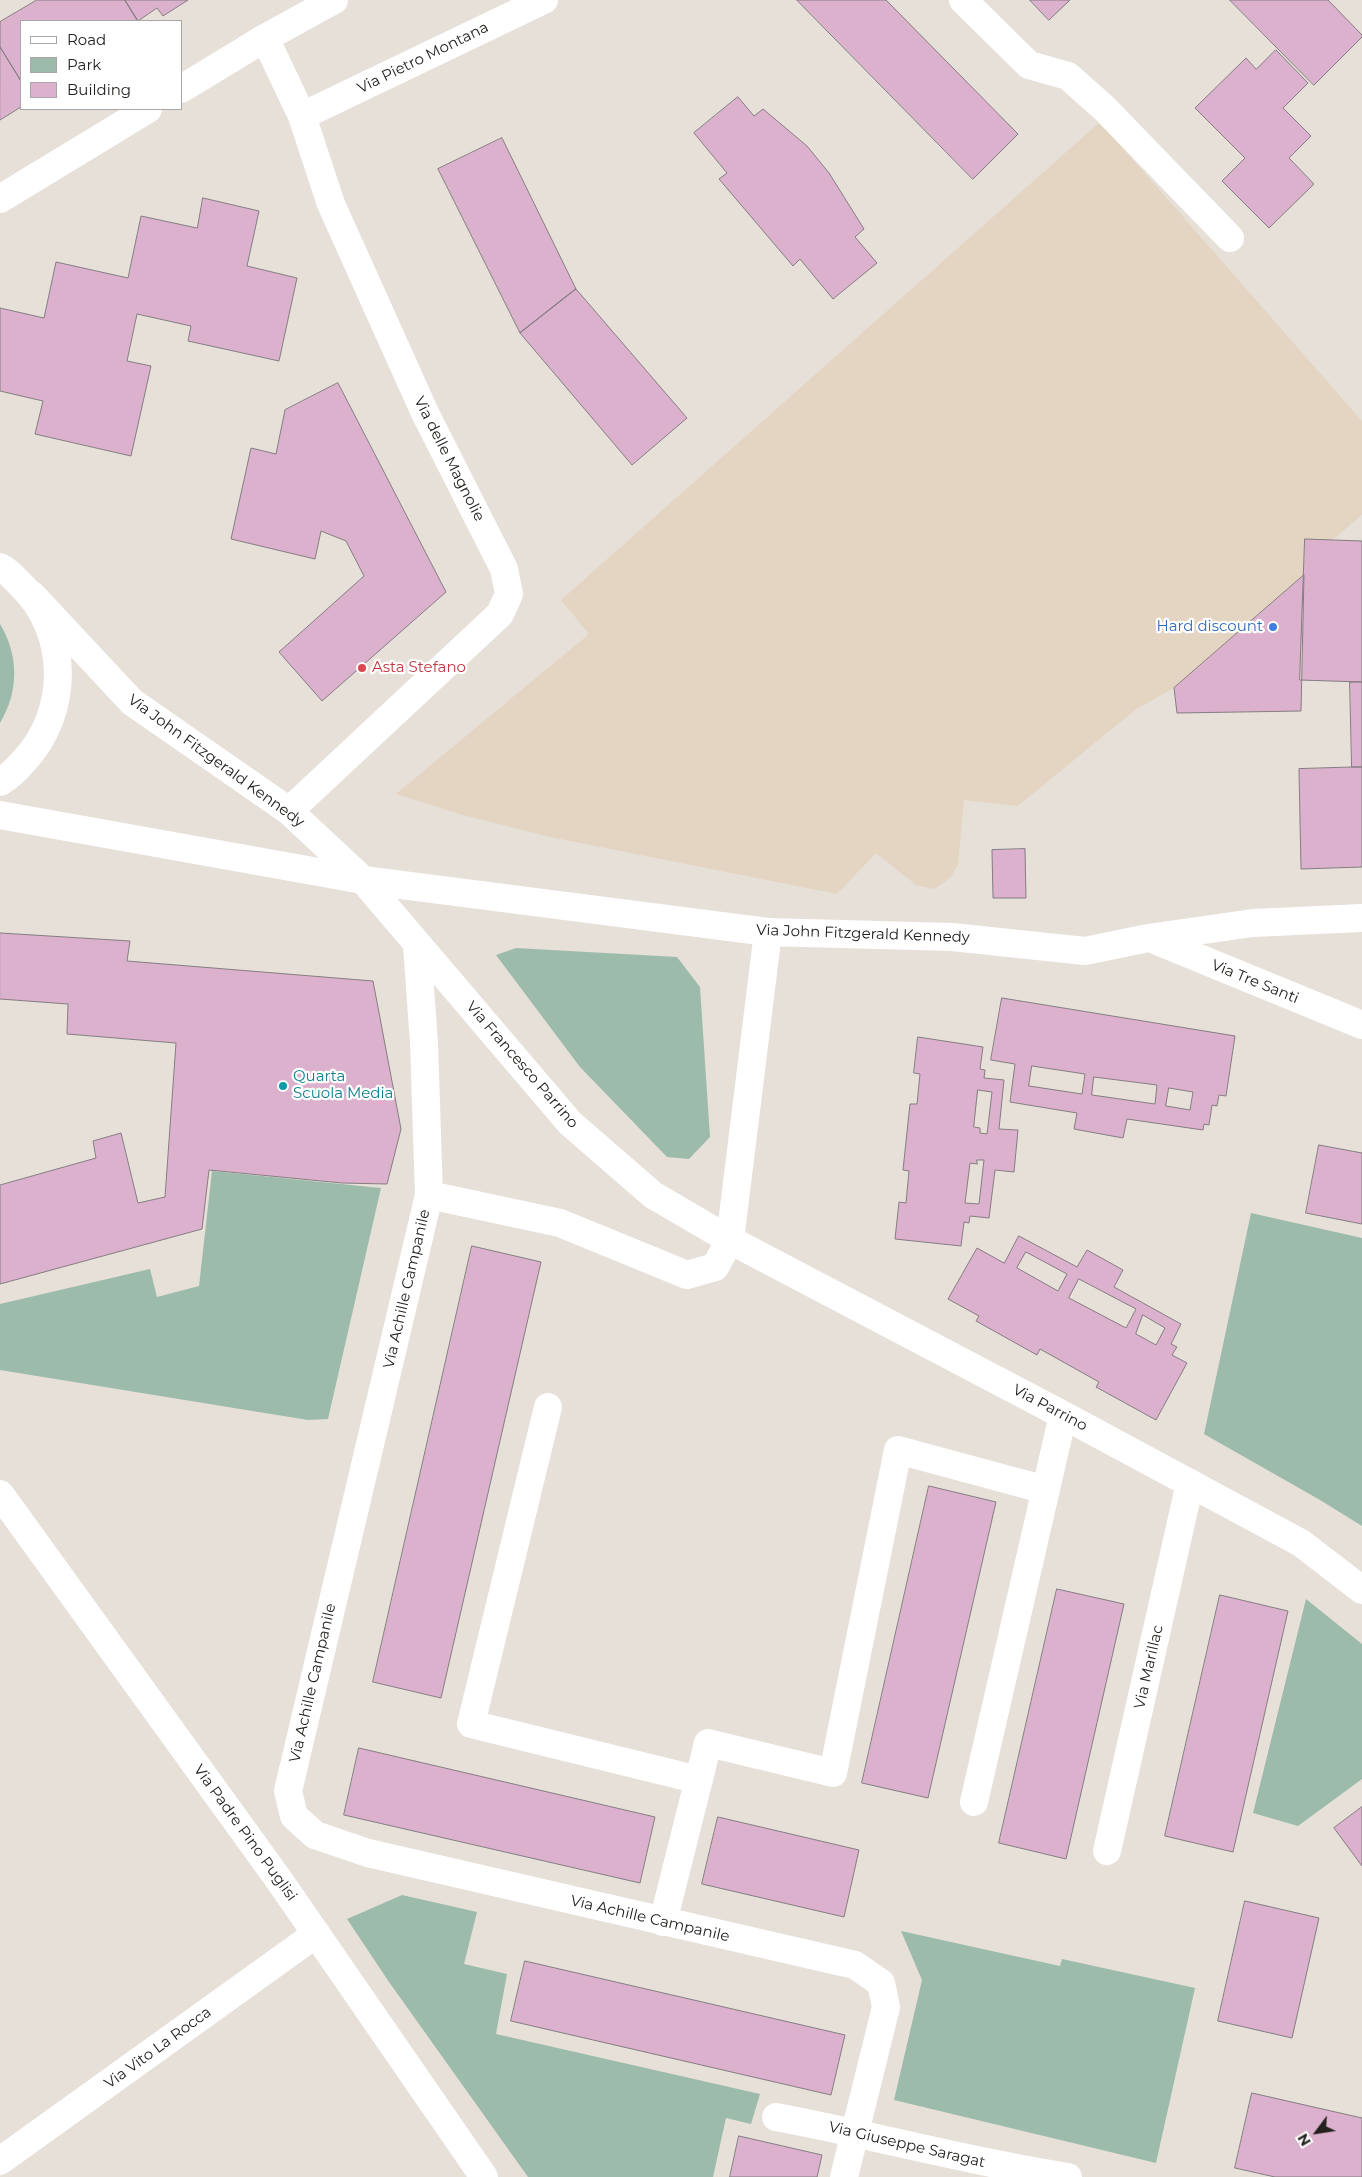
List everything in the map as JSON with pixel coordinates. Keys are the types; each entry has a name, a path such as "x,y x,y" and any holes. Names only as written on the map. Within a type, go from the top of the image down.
{"street":[{"path":"182,88 265,38 334,0"},
{"name":"Via Pietro Montana","path":"302,116 544,0"},
{"path":"963,0 1029,65 1068,76 1104,108 1230,238"},
{"name":"Via delle Magnolie","path":"265,38 302,116 331,204 424,413 504,569 509,594 500,614 289,811"},
{"path":"0,199 146,110"},
{"path":"0,567 32,595 52,630 59,670 54,711 37,748 8,777 0,782"},
{"name":"Via John Fitzgerald Kennedy","path":"32,595 132,702 289,811 363,880"},
{"name":"Via John Fitzgerald Kennedy","path":"0,815 363,880 768,932 952,937 1085,951 1148,938 1253,923 1362,918"},
{"name":"Via Francesco Parrino","path":"363,880 570,1122 653,1195 730,1240"},
{"path":"429,1195 560,1223 687,1275 715,1267 730,1240 768,932"},
{"name":"Via Tre Santi","path":"1148,938 1362,1025"},
{"name":"Via Achille Campanile","path":"417,945 424,1043 429,1195 288,1791 294,1816 314,1835 368,1853 855,1966 881,1983 886,2007 855,2132"},
{"name":"Via Parrino","path":"730,1240 1063,1415 1301,1544 1362,1590"},
{"path":"548,1407 471,1724 699,1780"},
{"path":"974,1802 1063,1415"},
{"path":"663,1922 708,1743 833,1773 898,1450 1046,1490"},
{"name":"Via Marillac","path":"1107,1851 1190,1483"},
{"name":"Via Padre Pino Puglisi","path":"0,1494 279,1880 484,2177"},
{"name":"Via Vito La Rocca","path":"0,2161 316,1934"},
{"name":"Via Giuseppe Saragat","path":"776,2117 855,2132 1011,2173 1068,2177"},
{"path":"844,2177 855,2132"}],"shaded area":[{"path":"1100,122 1362,421 1362,515 1332,540 1304,575 1174,688 1135,710 1018,806 964,800 958,865 950,878 934,889 916,885 876,853 837,894 550,837 463,815 396,794 589,634 561,600"}],"green space":[{"path":"0,624 11,648 14,674 11,699 0,723"},
{"path":"516,948 677,957 700,987 710,1137 689,1159 667,1157 580,1067 496,955"},
{"path":"212,1171 381,1188 328,1419 308,1420 0,1370 0,1304 150,1269 157,1297 199,1286"},
{"path":"1251,1213 1362,1238 1362,1526 1204,1434"},
{"path":"1306,1599 1362,1644 1362,1779 1298,1826 1253,1813"},
{"path":"402,1895 477,1912 464,1964 507,1974 496,2034 760,2094 751,2124 726,2118 713,2177 528,2177 389,1982 347,1919"},
{"path":"901,1931 1060,1966 1062,1959 1195,1988 1156,2163 894,2100 922,1980"}],"building":[{"path":"37,0 125,0 137,20 20,20 20,79 0,47 0,22"},
{"path":"125,0 188,0 163,16 157,8 137,20"},
{"path":"797,0 886,0 1018,134 973,179"},
{"path":"1030,0 1070,0 1049,20"},
{"path":"1230,0 1328,0 1362,37 1314,85"},
{"path":"0,47 20,79 20,108 0,120"},
{"path":"1276,50 1308,83 1283,108 1311,136 1289,158 1314,184 1269,228 1222,181 1245,158 1195,108 1246,58 1256,69"},
{"path":"738,97 754,116 763,109 807,146 829,173 864,229 855,237 877,263 833,299 800,259 793,266 719,179 727,173 694,133"},
{"path":"502,138 576,289 520,333 438,169"},
{"path":"203,198 259,211 247,266 297,278 279,361 188,341 191,326 137,314 127,361 151,366 131,456 35,434 43,401 0,391 0,308 44,318 56,262 128,278 141,216 197,228"},
{"path":"576,289 687,418 632,465 520,333"},
{"path":"338,383 446,592 322,701 279,652 364,576 346,541 321,531 315,559 231,539 251,448 276,454 285,410"},
{"path":"1305,539 1362,541 1362,682 1300,680"},
{"name":"Hard discount","path":"1304,575 1301,711 1177,713 1174,688"},
{"path":"1350,682 1362,682 1362,767 1352,767"},
{"path":"1362,767 1362,867 1301,869 1299,769"},
{"path":"1025,849 1026,898 993,898 992,850"},
{"name":"Quarta Scuola Media","path":"0,933 130,941 127,961 373,981 401,1129 387,1184 342,1183 209,1170 202,1229 0,1284 0,1185 96,1158 93,1141 121,1133 138,1203 165,1197 176,1043 67,1034 68,1004 0,999"},
{"path":"1002,998 1235,1036 1226,1096 1219,1095 1217,1106 1212,1105 1209,1125 1204,1124 1203,1130 1127,1119 1123,1138 1074,1129 1077,1113 1010,1102 1015,1064 991,1060","holes":["1032,1066 1085,1074 1082,1094 1029,1086","1094,1077 1157,1085 1155,1104 1092,1095","1169,1088 1193,1092 1190,1110 1166,1106"]},
{"path":"918,1037 983,1047 980,1069 985,1070 984,1078 1004,1080 999,1129 1018,1130 1014,1172 995,1170 989,1218 970,1216 969,1223 964,1222 961,1246 895,1239 899,1202 906,1203 909,1171 903,1170 910,1104 917,1104 920,1074 914,1073","holes":["978,1090 992,1092 987,1134 980,1133 980,1128 974,1127","977,1160 984,1160 979,1204 965,1203 970,1163 977,1164"]},
{"path":"1319,1145 1362,1153 1362,1224 1306,1213"},
{"path":"1019,1236 1077,1267 1087,1250 1123,1270 1114,1287 1181,1324 1171,1344 1177,1347 1172,1355 1187,1363 1156,1420 1096,1387 1099,1382 1040,1349 1037,1355 976,1321 979,1316 948,1299 977,1248 1004,1263","holes":["1026,1252 1067,1274 1058,1291 1017,1268","1079,1279 1136,1309 1126,1328 1069,1298","1143,1315 1165,1328 1156,1345 1136,1334"]},
{"path":"472,1246 541,1262 441,1698 373,1682"},
{"path":"929,1486 996,1502 928,1798 862,1783"},
{"path":"1057,1589 1124,1604 1066,1859 999,1843"},
{"path":"1220,1595 1288,1611 1233,1852 1165,1836"},
{"path":"359,1748 655,1817 640,1883 344,1815"},
{"path":"1362,1807 1362,1866 1334,1828"},
{"path":"718,1817 859,1850 844,1917 702,1884"},
{"path":"1245,1901 1319,1918 1292,2038 1218,2021"},
{"path":"525,1961 845,2035 831,2095 511,2021"},
{"path":"1252,2093 1362,2118 1362,2177 1275,2177 1235,2168"},
{"path":"739,2136 822,2155 817,2177 730,2177"}],"place":[{"name":"Hard discount","path":"1273,627"},
{"name":"Asta Stefano","path":"362,668"},
{"name":"Quarta Scuola Media","path":"283,1086"}]}
